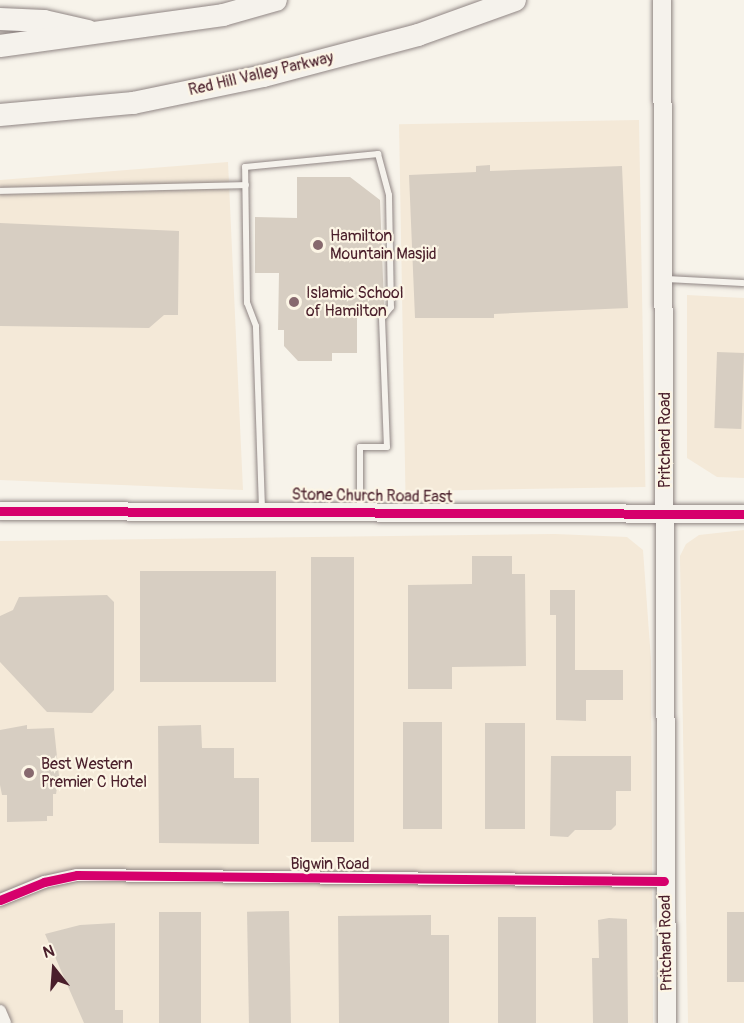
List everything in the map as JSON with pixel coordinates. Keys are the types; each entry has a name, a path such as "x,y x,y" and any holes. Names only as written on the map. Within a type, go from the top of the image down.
{"highway":[{"path":"0,46 101,34 223,15 276,0"},
{"name":"Red Hill Valley Parkway","path":"0,115 133,103 263,76 418,35 515,0"},
{"path":"0,20 44,21 101,34"}],"main road":[{"name":"Pritchard Road","path":"662,8 666,512 664,881 667,1023"},
{"name":"Stone Church Road East","path":"0,511 262,510 744,514"}],"street":[{"name":"Bigwin Road","path":"0,900 44,882 77,875 664,881"},
{"path":"0,1011 5,1023"}],"lane":[{"path":"262,510 256,326 247,303 245,167 378,154 389,195 391,307 382,318 387,447 360,447 360,512"},
{"path":"0,191 246,185"},
{"path":"664,279 744,283"}],"shaded area":[{"path":"639,120 645,487 405,491 399,124"},
{"path":"228,162 243,490 0,480 0,180"},
{"path":"687,295 744,298 744,478 717,477 687,458"},
{"path":"744,530 744,1023 688,1023 680,556 686,544 699,535"},
{"path":"555,534 627,537 643,550 651,660 653,1023 0,1023 0,541"}],"building":[{"path":"490,165 490,171 622,166 628,308 494,314 494,318 415,318 409,175 476,172 476,166"},
{"name":"Hamilton Mountain Masjid","path":"297,177 350,177 380,200 384,306 357,307 357,353 332,353 332,361 298,361 284,346 284,330 278,330 279,273 255,273 255,217 297,218"},
{"path":"0,223 179,231 178,315 164,315 149,328 0,326"},
{"path":"717,352 744,353 741,429 714,428"},
{"path":"472,556 512,556 512,574 525,574 526,666 452,667 452,689 408,689 408,585 472,584"},
{"path":"311,557 354,557 354,842 311,842"},
{"path":"140,571 276,571 276,682 140,682"},
{"path":"550,590 575,590 575,670 623,670 623,700 586,700 586,721 556,720 556,615 550,615"},
{"path":"107,595 114,602 114,690 92,713 47,712 0,662 0,616 13,610 19,597"},
{"path":"403,722 442,722 442,829 403,829"},
{"path":"485,723 525,723 525,829 485,829"},
{"name":"Best Western Premier C Hotel","path":"27,725 27,729 54,728 59,776 56,794 53,794 53,816 47,816 47,821 7,822 7,795 2,795 0,785 0,730"},
{"path":"201,725 202,748 234,748 234,778 259,778 259,844 159,843 158,726"},
{"path":"551,756 631,756 631,791 616,791 616,825 611,830 575,830 568,837 550,836"},
{"path":"289,911 291,1023 249,1023 247,912"},
{"path":"159,912 201,912 201,1023 159,1023"},
{"path":"727,912 744,912 744,982 727,982"},
{"path":"431,915 431,935 449,935 449,1023 339,1023 338,916"},
{"path":"498,917 536,917 536,1023 498,1023"},
{"path":"627,919 628,1023 593,1023 592,958 599,958 598,920"},
{"path":"115,923 115,1010 123,1010 123,1023 84,1023 45,934 80,925"}],"cycle path":[{"path":"0,511 744,514"},
{"path":"0,900 44,882 77,875 664,881"}],"place":[{"name":"Hamilton Mountain Masjid","path":"318,245"},
{"name":"Islamic School of Hamilton","path":"294,302"},
{"name":"Best Western Premier C Hotel","path":"29,773"}]}
